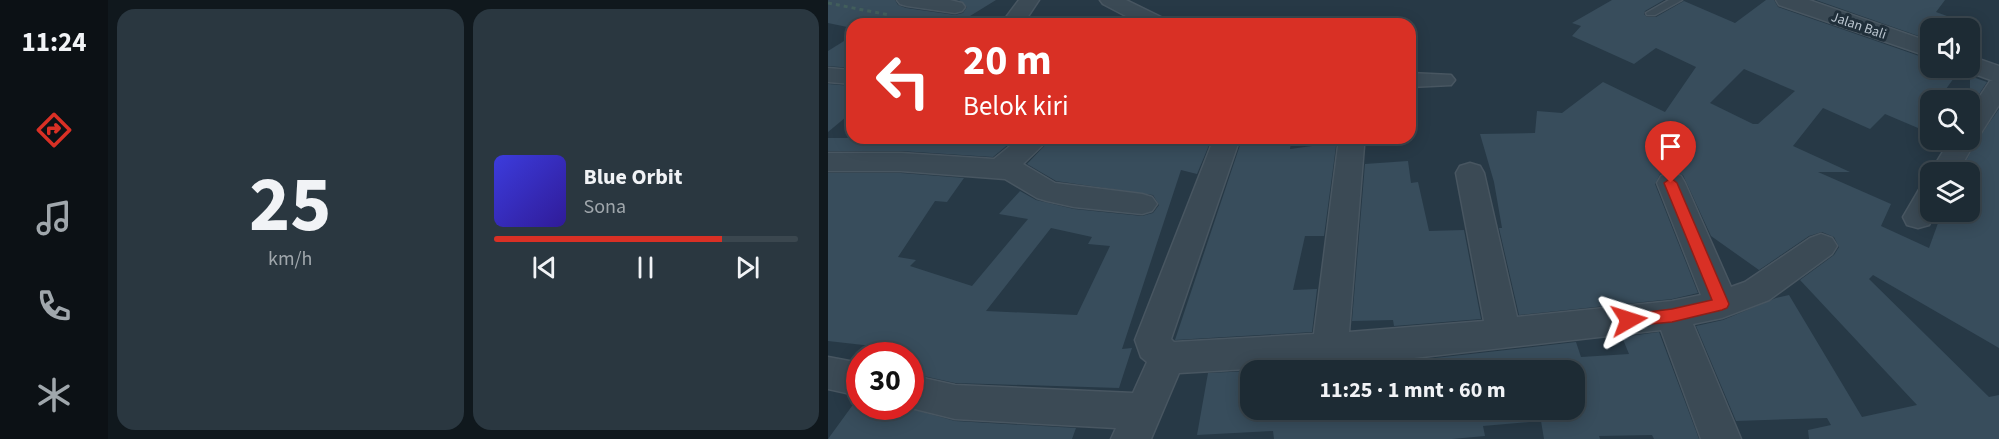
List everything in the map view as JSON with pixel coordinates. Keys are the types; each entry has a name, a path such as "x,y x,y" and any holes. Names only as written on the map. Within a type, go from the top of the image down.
{"street":[{"path":"1016,18 1029,0"},
{"path":"1110,0 1138,18"},
{"name":"Jalan Bali","path":"1787,0 1920,47"},
{"path":"901,8 955,7"},
{"path":"1980,68 1999,75"},
{"path":"828,75 846,76"},
{"path":"1416,80 1443,80"},
{"path":"1980,115 1999,86"},
{"path":"1000,168 1030,144"},
{"path":"1225,144 1153,339 1154,346 1167,358 1330,349 1504,334 1672,315 1722,304 1757,291 1821,246"},
{"path":"1330,349 1350,144"},
{"path":"828,162 901,162 1000,168 1012,170 1047,191 1074,197 1142,204"},
{"path":"1470,173 1504,334"},
{"path":"1671,183 1722,304"},
{"path":"1672,315 1721,439"},
{"path":"924,395 956,402 1136,425 1167,358"},
{"path":"828,373 846,377"}],"lane":[{"path":"1651,13 1677,0"}],"path":[{"path":"828,3 901,8"}],"building":[{"path":"828,0 895,0 898,5 906,8 955,15 963,13 967,7 959,0 996,0 967,18 846,18 846,27 828,23"},
{"path":"1612,0 1664,0 1645,11 1644,14 1647,17 1656,17 1684,1 1735,23 1766,0 1774,0 1778,7 1920,56 1920,78 1954,78 1945,90 1920,90 1920,125 1918,128 1885,114 1870,129 1823,108 1793,146 1850,172 1818,172 1891,204 1881,226 1929,248 1938,222 1980,222 1980,162 1965,162 1972,150 1980,150 1980,136 1999,109 1999,348 1873,275 1869,279 1989,397 1999,395 1999,439 1809,439 1808,430 1831,425 1827,418 1736,421 1696,326 1723,320 1789,295 1862,417 1917,405 1800,280 1834,255 1839,247 1834,237 1822,232 1809,236 1759,270 1711,236 1683,175 1672,171 1660,174 1655,184 1698,293 1672,299 1519,315 1499,228 1502,228 1494,182 1480,134 1535,133 1537,111 1562,113 1603,82 1665,112 1696,67 1656,48 1634,64 1572,36 1581,26 1572,23","holes":["1744,69 1795,91 1758,124 1753,124 1710,103"]},
{"path":"1816,0 1945,0 1936,12 1952,18 1920,18 1920,36"},
{"path":"846,40 846,68 828,66 828,51"},
{"path":"1970,78 1987,82 1980,93 1980,90 1970,90"},
{"path":"828,84 846,86 846,117 828,132"},
{"path":"828,138 846,138 846,144 1009,144 993,157 901,151 828,151"},
{"path":"1046,144 1210,144 1197,174 1181,170 1122,349 1132,348 1119,388 955,383 924,376 924,342 846,343 828,341 828,173 901,173 964,178 947,202 935,201 898,257 916,260 910,266 972,286 1028,219 999,214 1020,191 1036,200 1074,209 1142,216 1153,213 1159,205 1153,195 1056,181 1027,164","holes":["1051,228 1092,237 1088,244 1110,246 1077,315 986,311"]},
{"path":"1291,144 1290,149 1327,144 1336,146 1324,236 1305,236 1293,290 1317,289 1312,332 1175,340 1240,145"},
{"path":"1408,161 1411,183 1418,182 1429,231 1464,230 1481,319 1394,326 1393,320 1352,321 1365,164"},
{"path":"1659,332 1699,439 1654,439 1652,435 1599,436 1600,439 1544,439 1541,421 1483,426 1485,436 1452,439 1274,439 1273,431 1197,435 1208,373 1240,372 1240,420 1585,420 1585,360 1417,360 1576,342 1581,357 1629,354 1622,337"},
{"path":"924,412 955,421 1076,428 1072,439 828,439 846,414 846,420 924,420"}],"route":[{"path":"1629,320 1672,315 1722,304 1671,183"}]}
